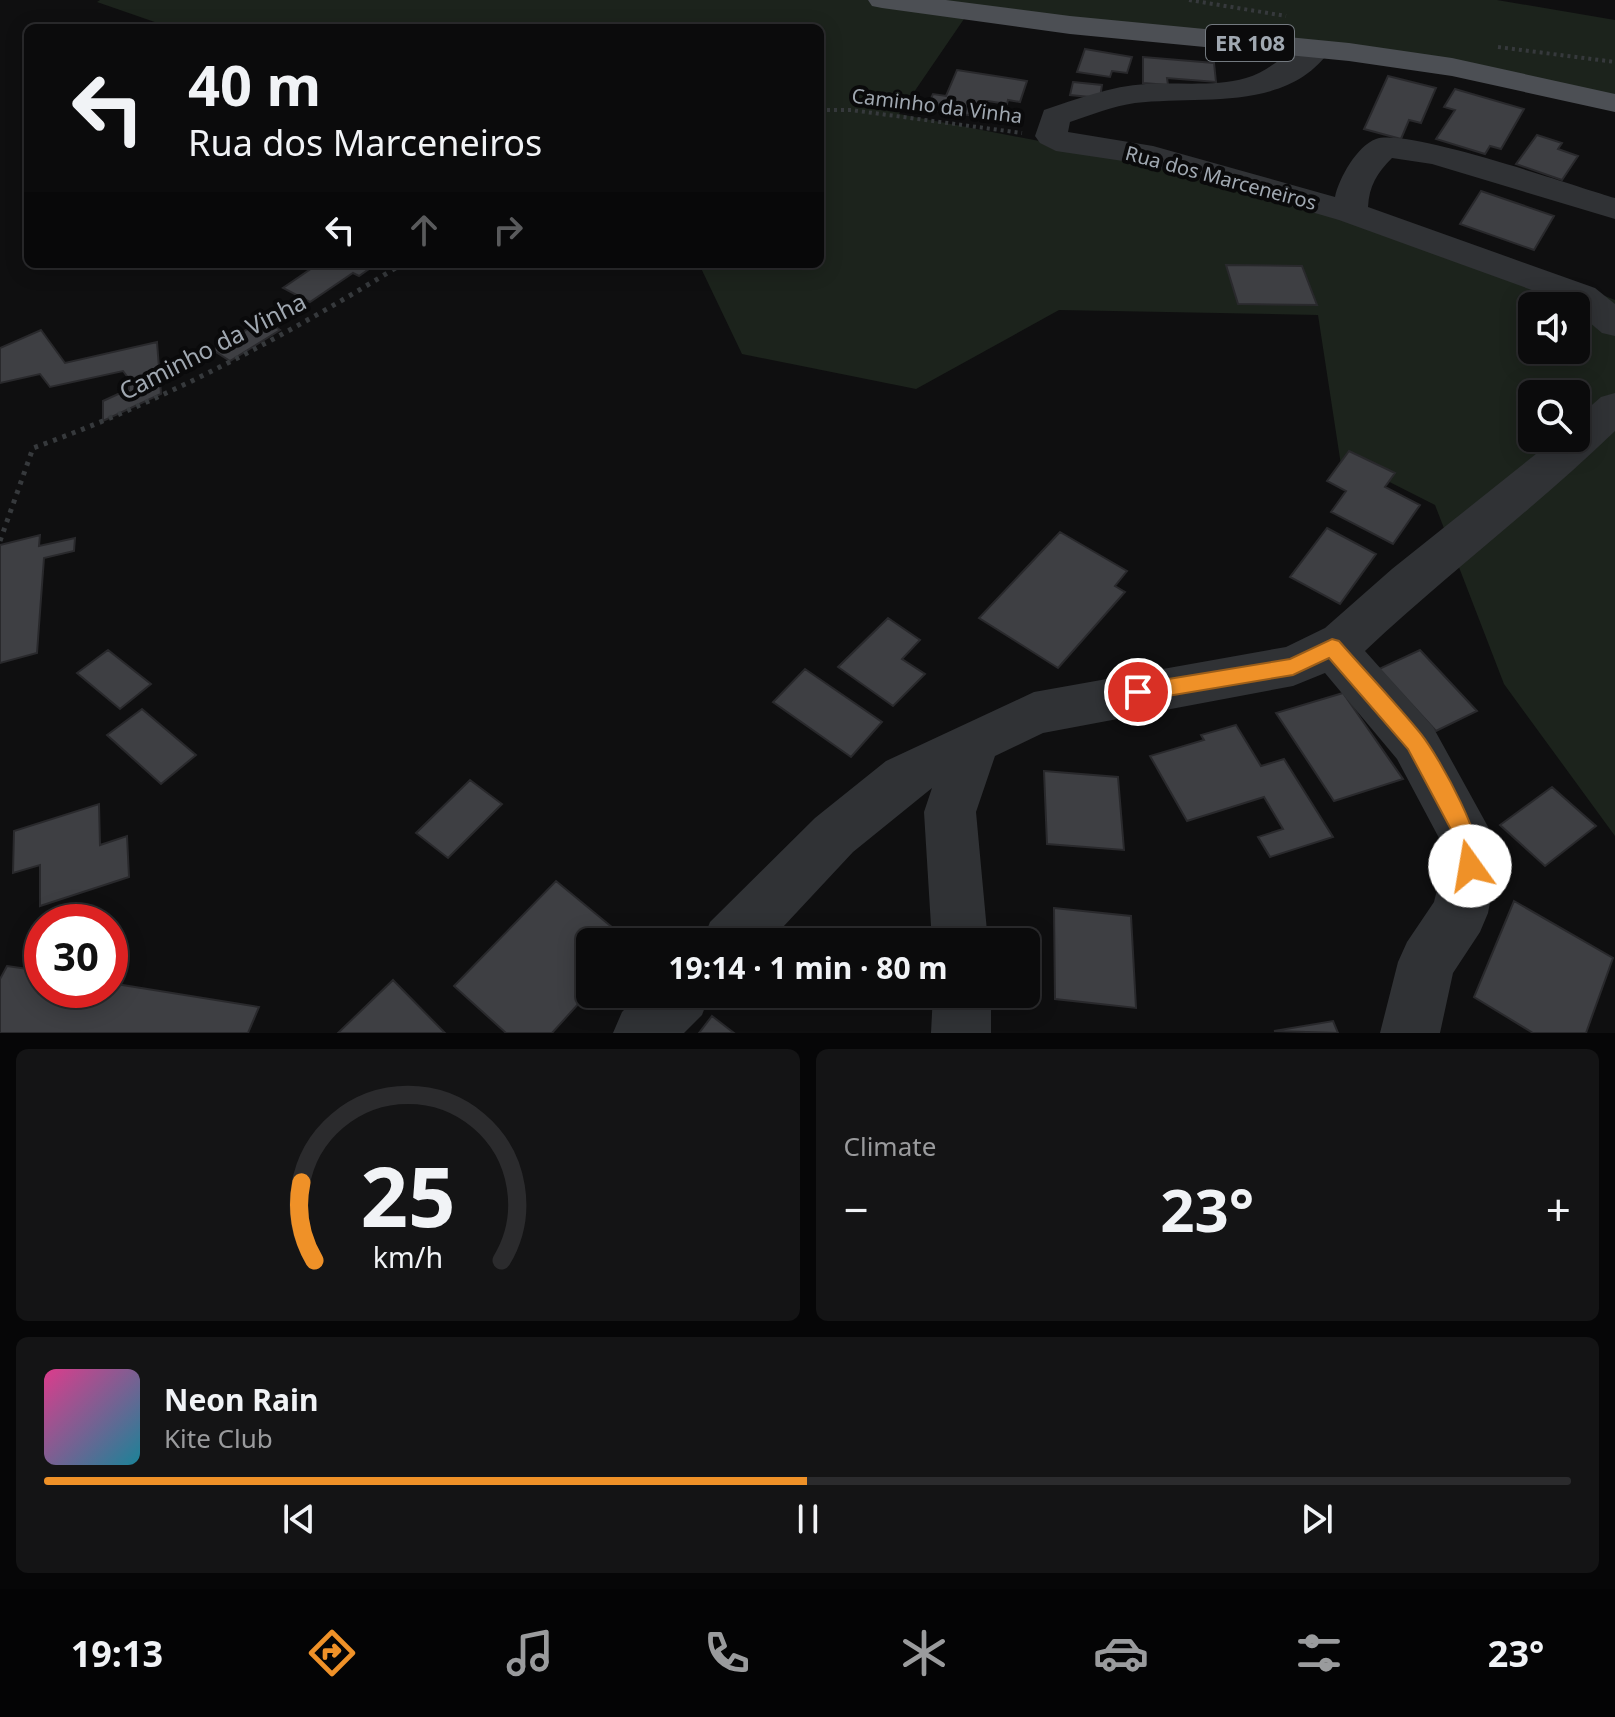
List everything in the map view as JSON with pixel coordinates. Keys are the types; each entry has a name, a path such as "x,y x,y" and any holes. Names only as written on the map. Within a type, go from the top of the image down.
{"main road":[{"name":"ER 108","path":"882,0 1070,25 1316,49 1452,67 1615,103"}],"street":[{"path":"1051,136 1055,117 1097,102 1142,93 1212,93 1257,87 1293,70 1316,49"},
{"name":"Rua dos Marceneiros","path":"1051,136 1068,144 1153,156 1351,213 1598,301 1615,324"},
{"path":"1351,213 1350,196 1358,173 1384,147 1436,155 1615,209"},
{"path":"744,928 834,835 904,777 1034,713 1293,666 1332,647 1550,468 1615,407"},
{"path":"1332,647 1415,743 1465,834 1470,866 1460,913 1427,962 1410,1033"},
{"path":"959,928 950,812 974,742"},
{"path":"643,1033 667,1008"},
{"path":"961,1033 962,1008"}],"path":[{"name":"Caminho da Vinha","path":"824,110 851,110 1051,136"},
{"name":"Caminho da Vinha","path":"0,541 33,448 95,427 201,376 352,296 396,268"}],"shaded area":[{"path":"1497,0 1615,20 1615,100 1430,59 966,16 899,114 1263,184 1510,258 1615,300 1615,836 1504,684 1435,505 1348,461 1341,465 1318,315 1059,310 916,389 742,354 701,268 824,268 824,24 160,24 97,2"}],"building":[{"path":"1085,49 1132,57 1127,73 1112,71 1110,77 1077,72"},
{"path":"1143,57 1214,63 1216,82 1167,78 1168,85 1143,83"},
{"path":"957,70 1027,81 1020,102 1008,100 1007,104 988,101 982,117 926,109 933,94 946,96"},
{"path":"1388,76 1436,88 1421,123 1409,120 1401,139 1364,129"},
{"path":"1073,82 1102,85 1100,98 1070,95"},
{"path":"1455,89 1524,109 1501,149 1490,146 1485,154 1436,139 1455,110 1444,107"},
{"path":"1537,135 1562,143 1558,149 1578,156 1562,180 1516,164"},
{"path":"1481,191 1554,216 1534,250 1460,224"},
{"path":"1226,265 1302,266 1317,305 1238,304"},
{"path":"312,268 370,268 359,276 353,273 310,302 283,288"},
{"path":"264,319 280,330 230,361 213,350"},
{"path":"41,330 65,363 157,342 161,394 103,421 103,401 129,389 129,379 123,371 50,387 40,374 0,383 0,348"},
{"path":"1349,451 1395,473 1385,487 1420,505 1393,544 1331,512 1346,491 1327,481"},
{"path":"1327,528 1376,554 1340,604 1290,577"},
{"path":"1060,532 1127,571 1115,586 1125,592 1058,668 979,618"},
{"path":"40,535 39,546 75,538 74,551 44,558 37,653 0,663 0,545"},
{"path":"888,618 920,640 902,659 925,674 893,706 838,667"},
{"path":"108,650 151,684 120,709 77,673"},
{"path":"1420,650 1477,711 1436,731 1379,669"},
{"path":"805,669 882,722 851,757 773,702"},
{"path":"1343,693 1403,779 1334,801 1276,713"},
{"path":"142,709 196,755 161,784 107,735"},
{"path":"1236,725 1261,766 1284,759 1333,837 1270,857 1258,837 1283,829 1264,797 1187,821 1150,756 1204,740 1201,735"},
{"path":"1044,771 1118,777 1124,850 1047,844"},
{"path":"470,780 502,804 448,858 416,833"},
{"path":"1552,787 1596,826 1545,866 1500,825"},
{"path":"99,804 100,845 127,836 129,877 40,904 40,865 13,873 14,831"},
{"path":"556,881 613,928 576,928 576,1006 552,1033 506,1033 454,986"},
{"path":"1514,901 1613,958 1586,1033 1533,1033 1474,997"},
{"path":"1054,908 1131,916 1136,1008 1055,999"},
{"path":"7,966 24,968 24,1008 128,1008 128,986 259,1007 248,1033 0,1033 0,979"},
{"path":"393,980 445,1033 338,1033"},
{"path":"712,1016 734,1033 699,1033"},
{"path":"1333,1021 1338,1033 1274,1031"}],"route":[{"path":"1138,692 1293,666 1332,647 1415,743 1465,834 1470,866"}]}
